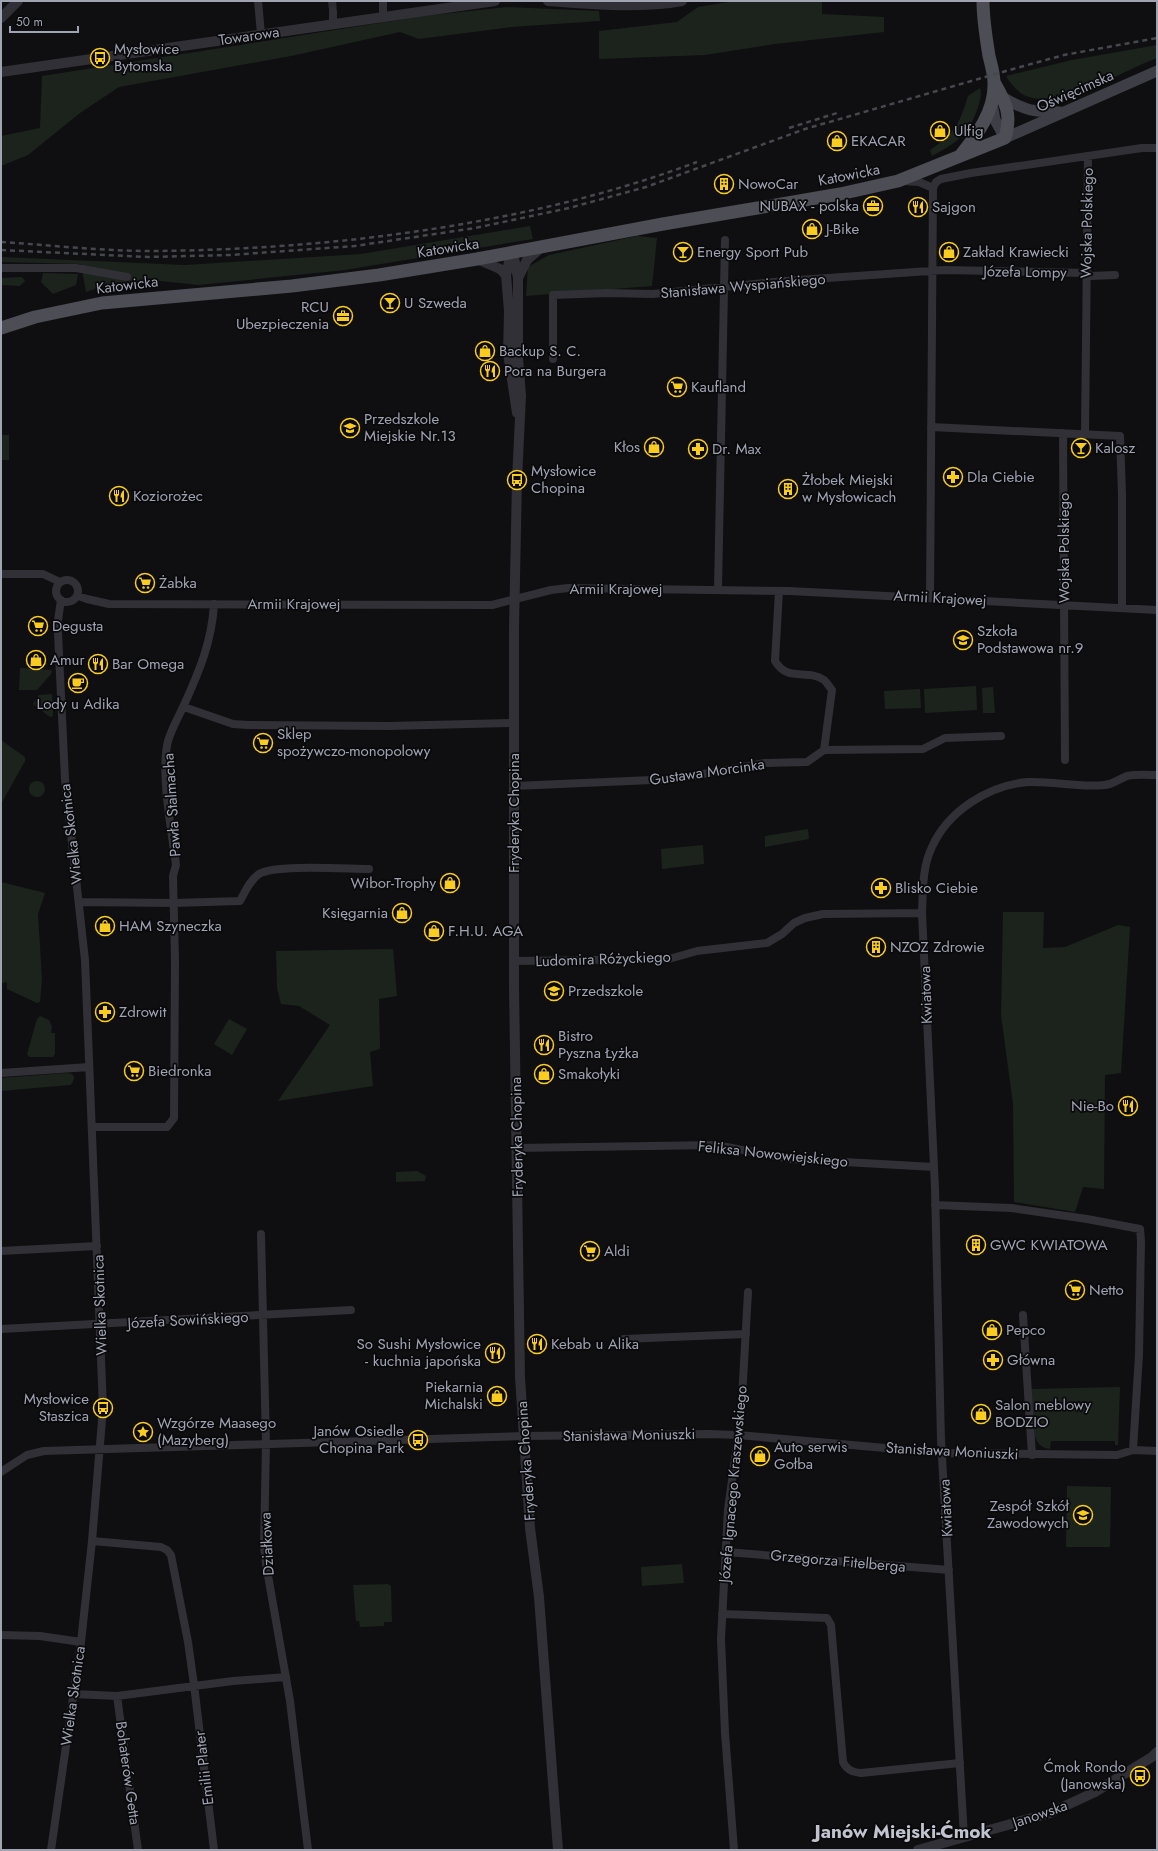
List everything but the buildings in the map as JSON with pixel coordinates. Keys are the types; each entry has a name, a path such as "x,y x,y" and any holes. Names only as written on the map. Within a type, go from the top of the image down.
{"main road":[{"path":"983,1 983,24 998,100 1008,112 1008,126 1005,138"},
{"name":"Oświęcimska","path":"1005,138 1067,112 1157,71"},
{"path":"998,100 1023,109 1038,112 1067,112"},
{"path":"959,158 974,139 998,100"},
{"name":"Katowicka","path":"1,328 35,317 102,303 338,280 476,260 663,224 840,194 898,181 959,158 1005,138"}],"street":[{"path":"1,18 18,1"},
{"path":"258,1 261,34"},
{"path":"383,1 383,17"},
{"name":"Towarowa","path":"2,72 495,1"},
{"path":"548,1 639,6 682,1"},
{"path":"333,11 333,24"},
{"path":"930,597 933,188 936,182 942,179 1088,156 1142,148 1157,148"},
{"name":"Wojska Polskiego","path":"1085,434 1088,156"},
{"name":"Katowicka","path":"898,181 919,182 933,188"},
{"path":"718,589 725,240"},
{"name":"Fryderyka Chopina","path":"518,278 527,260 542,247"},
{"name":"Fryderyka Chopina","path":"512,253 506,266 509,310 508,338 510,375 519,423"},
{"name":"Fryderyka Chopina","path":"512,253 518,278 518,358 521,396 514,600 514,961 520,1378 532,1554 540,1605 558,1850"},
{"path":"476,260 500,269 506,275"},
{"path":"1,268 76,268 127,277"},
{"name":"Józefa Lompy","path":"933,271 1087,273 1091,276 1115,276"},
{"name":"Stanisława Wyspiańskiego","path":"553,360 553,295 607,293 653,294 784,281 933,271"},
{"name":"Fryderyka Chopina","path":"508,338 512,349 518,358"},
{"name":"Fryderyka Chopina","path":"510,375 512,366 518,358"},
{"path":"931,427 1120,436 1122,494 1122,608"},
{"name":"Wojska Polskiego","path":"1063,433 1065,760"},
{"path":"1,574 43,574 60,582 65,580 73,581 78,588 78,596 70,602 61,600 56,594 56,590 60,582"},
{"name":"Armii Krajowej","path":"78,596 109,604 492,605 551,590 568,588 718,589 930,597 1064,606 1157,610"},
{"path":"779,591 775,661 779,668 786,673 814,676 824,680 832,690 824,750 923,749 946,738 1001,736"},
{"name":"Wielka Skotnica","path":"51,1850 81,1642 92,1542 103,1408 101,1325 85,960 63,758 58,633 61,600"},
{"name":"Pawła Stalmacha","path":"92,1127 167,1127 174,1118 174,903 172,876 176,866 167,787 166,756 173,726 184,706 210,641 214,604"},
{"path":"184,706 233,724 248,725 388,726 514,723"},
{"name":"Gustawa Morcinka","path":"514,786 675,779 765,763 807,762 824,750"},
{"name":"Kwiatowa","path":"964,1837 950,1570 942,1453 934,1167 922,913 924,876 932,847 950,821 979,797 1006,786 1023,783 1102,786 1131,775 1157,775"},
{"path":"79,902 174,903 240,901 250,883 259,874 282,868 369,869"},
{"name":"Ludomira Różyckiego","path":"514,961 669,959 697,951 766,943 782,934 794,923 805,918 822,914 922,913"},
{"path":"1,1073 89,1067"},
{"name":"Feliksa Nowowiejskiego","path":"517,1148 707,1145 791,1159 934,1167"},
{"path":"935,1205 1011,1208 1087,1219 1140,1229 1139,1355 1134,1450"},
{"name":"Działkowa","path":"261,1234 266,1443 264,1547 286,1677 308,1850"},
{"path":"1,1251 97,1246"},
{"name":"Józefa Ignacego Kraszewskiego","path":"734,1850 722,1689 722,1614 728,1509 738,1435 748,1292"},
{"name":"Józefa Sowińskiego","path":"1,1329 101,1325 351,1310"},
{"path":"1023,1315 1032,1455"},
{"path":"624,1338 746,1334"},
{"name":"Stanisława Moniuszki","path":"1,1472 19,1459 36,1452 54,1450 524,1436 738,1435 942,1453 1117,1455 1134,1450 1157,1451"},
{"name":"Emilii Plater","path":"92,1542 161,1547 167,1550 173,1563 194,1685 214,1850"},
{"name":"Grzegorza Fitelberga","path":"726,1552 950,1570"},
{"path":"722,1614 828,1618 831,1625 843,1762 846,1768 852,1772 861,1773 960,1763"},
{"path":"1,1635 40,1636 81,1642"},
{"path":"74,1694 117,1696 194,1685 286,1677"},
{"name":"Bohaterów Getta","path":"117,1696 138,1850"},
{"name":"Janowska","path":"918,1850 1050,1813 1095,1792 1155,1755"}],"shaded area":[{"path":"735,1 822,1 822,14 884,17 884,32 775,44 705,55 599,59 599,31 677,22 698,7"},
{"path":"507,7 599,11 600,21 511,27 419,39 400,32 291,56 119,87 80,113 28,155 1,166 1,136 40,128 42,76 424,16"},
{"path":"1157,45 1157,58 1092,87 1056,98 1040,99 1026,96 1014,88 1006,76 1072,60"},
{"path":"980,88 980,100 971,124 955,142 932,156 930,150 955,128 962,114 968,96"},
{"path":"530,226 533,239 345,270 199,285 160,281 109,284 86,292 81,264 1,262 1,257 185,265 361,254"},
{"path":"637,236 657,238 652,286 526,296 528,267 549,255"},
{"path":"43,273 78,274 76,285 53,294 41,282"},
{"path":"22,277 25,281 20,286 1,285 1,278"},
{"path":"1,435 9,435 9,460 1,460"},
{"path":"20,668 52,670 51,674 37,690 19,690"},
{"path":"976,686 977,710 925,713 924,689"},
{"path":"993,687 995,713 983,713 982,688"},
{"path":"920,689 921,708 885,709 884,691"},
{"path":"52,694 53,716 50,717 33,704 39,695"},
{"path":"1,740 25,757 25,761 1,804"},
{"path":"37,781 44,786 45,789 40,796 37,797 30,792 29,789 34,782"},
{"path":"808,829 809,839 765,847 765,836"},
{"path":"703,845 704,864 662,869 661,849"},
{"path":"1,882 45,893 38,914 42,979 40,1002 37,1003 7,989 7,982 2,983 1,985"},
{"path":"1003,912 1044,912 1043,948 1065,947 1118,925 1130,927 1121,1073 1105,1075 1104,1189 1083,1187 1075,1212 1014,1202 1013,1104 1001,1015"},
{"path":"393,949 397,996 379,999 380,1049 370,1052 373,1086 278,1101 330,1025 299,1006 281,1004 277,988 276,951"},
{"path":"40,1016 49,1020 52,1027 51,1033 55,1033 55,1054 53,1057 29,1057 27,1054 37,1019"},
{"path":"229,1019 247,1029 232,1055 214,1044"},
{"path":"67,1073 72,1074 74,1077 73,1082 70,1085 1,1091 1,1078"},
{"path":"417,1171 426,1176 425,1181 396,1182 396,1172"},
{"path":"1120,1387 1118,1445 1115,1445 1115,1441 1051,1441 1050,1449 1042,1447 1037,1441 1035,1436 1031,1389"},
{"path":"1067,1486 1111,1487 1110,1547 1066,1547"},
{"path":"682,1564 684,1583 642,1586 641,1567"},
{"path":"388,1584 391,1586 392,1622 384,1622 384,1626 360,1627 359,1621 356,1621 353,1585"}],"tunnel":[{"path":"332,1 333,11"}],"railway":[{"path":"1,250 148,257 230,255 355,246 475,228 569,208 646,187 805,129 1013,69 1064,55 1157,38"},
{"path":"789,128 837,113"},
{"path":"1,242 94,249 150,251 287,246 357,239 428,230 497,218 566,202 633,184 697,162"}],"place":[{"name":"Mysłowice Bytomska","path":"100,58"},
{"name":"Ulfig","path":"940,131"},
{"name":"EKACAR","path":"837,141"},
{"name":"NowoCar","path":"724,184"},
{"name":"NUBAX - polska","path":"873,206"},
{"name":"Sajgon","path":"918,207"},
{"name":"J-Bike","path":"812,229"},
{"name":"Energy Sport Pub","path":"683,252"},
{"name":"Zakład Krawiecki","path":"949,252"},
{"name":"U Szweda","path":"390,303"},
{"name":"RCU Ubezpieczenia","path":"343,316"},
{"name":"Backup S. C.","path":"485,351"},
{"name":"Pora na Burgera","path":"490,371"},
{"name":"Kaufland","path":"677,387"},
{"name":"Przedszkole Miejskie Nr.13","path":"350,428"},
{"name":"Kłos","path":"654,447"},
{"name":"Kalosz","path":"1081,448"},
{"name":"Dr. Max","path":"698,449"},
{"name":"Dla Ciebie","path":"953,477"},
{"name":"Mysłowice Chopina","path":"517,480"},
{"name":"Żłobek Miejski w Mysłowicach","path":"788,489"},
{"name":"Koziorożec","path":"119,496"},
{"name":"Żabka","path":"145,583"},
{"name":"Degusta","path":"38,626"},
{"name":"Szkoła Podstawowa nr.9","path":"963,640"},
{"name":"Amur","path":"36,660"},
{"name":"Bar Omega","path":"98,664"},
{"name":"Lody u Adika","path":"78,683"},
{"name":"Sklep spożywczo-monopolowy","path":"263,743"},
{"name":"Wibor-Trophy","path":"450,883"},
{"name":"Blisko Ciebie","path":"881,888"},
{"name":"Księgarnia","path":"402,913"},
{"name":"HAM Szyneczka","path":"105,926"},
{"name":"F.H.U. AGA","path":"434,931"},
{"name":"NZOZ Zdrowie","path":"876,947"},
{"name":"Przedszkole","path":"554,991"},
{"name":"Zdrowit","path":"105,1012"},
{"name":"Bistro Pyszna Łyżka","path":"544,1045"},
{"name":"Biedronka","path":"134,1071"},
{"name":"Smakołyki","path":"544,1074"},
{"name":"Nie-Bo","path":"1128,1106"},
{"name":"GWC KWIATOWA","path":"976,1245"},
{"name":"Aldi","path":"590,1251"},
{"name":"Netto","path":"1075,1290"},
{"name":"Pepco","path":"992,1330"},
{"name":"Kebab u Alika","path":"537,1344"},
{"name":"So Sushi Mysłowice - kuchnia japońska","path":"495,1353"},
{"name":"Główna","path":"993,1360"},
{"name":"Piekarnia Michalski","path":"497,1396"},
{"name":"Mysłowice Staszica","path":"103,1408"},
{"name":"Salon meblowy BODZIO","path":"981,1414"},
{"name":"Wzgórze Maasego (Mazyberg)","path":"143,1432"},
{"name":"Janów Osiedle Chopina Park","path":"418,1440"},
{"name":"Auto serwis Gołba","path":"760,1456"},
{"name":"Zespół Szkół Zawodowych","path":"1083,1515"},
{"name":"Ćmok Rondo (Janowska)","path":"1140,1776"}],"district":[{"name":"Janów Miejski-Ćmok","path":"903,1831"}]}
